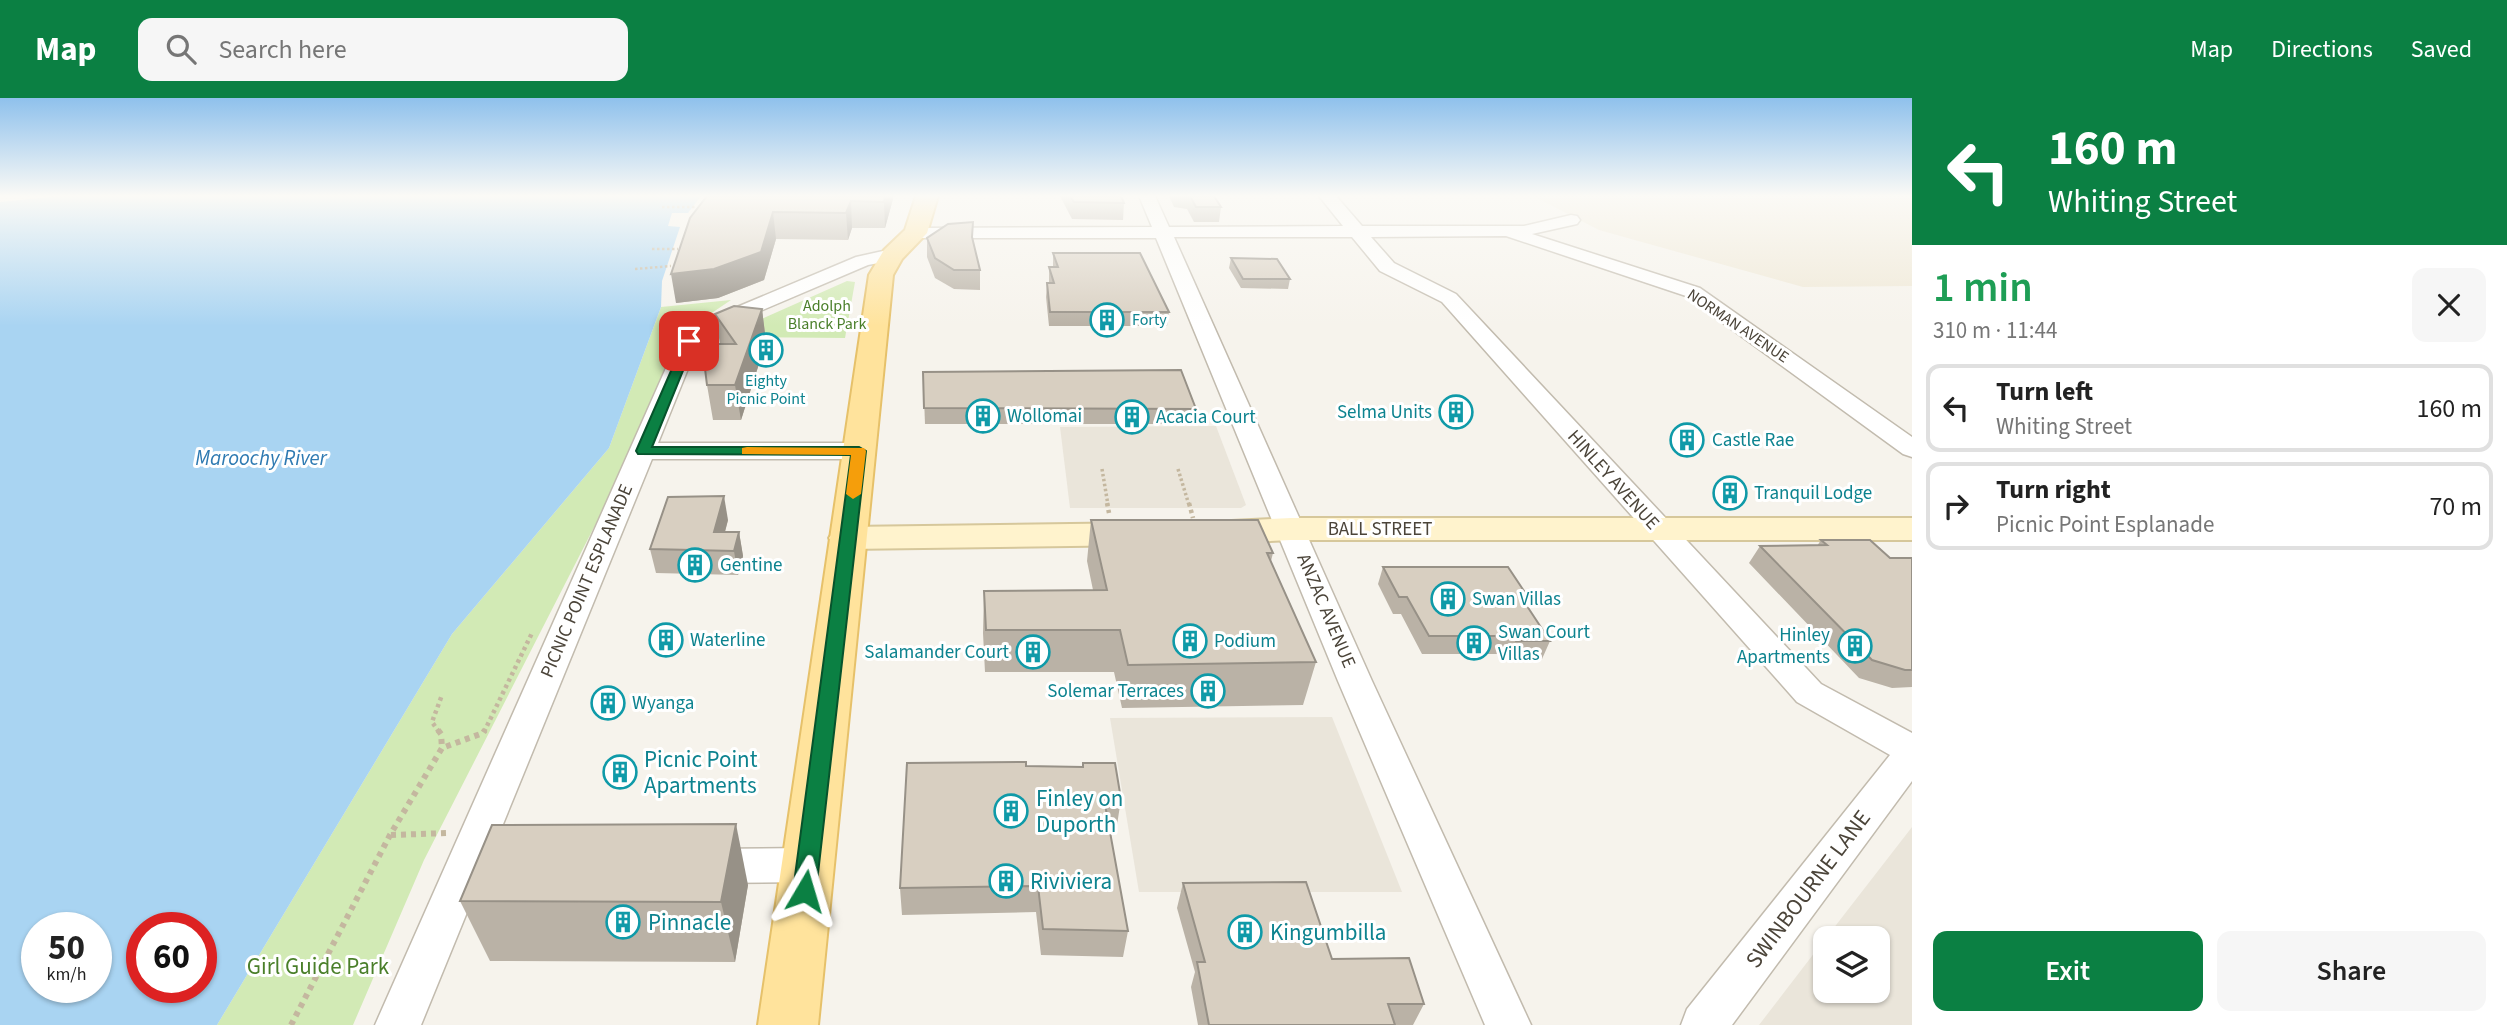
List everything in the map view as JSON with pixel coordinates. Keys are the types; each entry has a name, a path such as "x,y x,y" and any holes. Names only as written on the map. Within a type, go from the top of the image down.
{"main road":[{"path":"788,1025 881,275 905,239"},
{"name":"BALL STREET","path":"848,538 1197,534 1291,529 1912,529"}],"street":[{"name":"PICNIC POINT ESPLANADE","path":"398,1025 483,855 689,341 718,322 863,261 895,239"},
{"name":"ANZAC AVENUE","path":"1165,239 1355,681 1508,1025"},
{"name":"HINLEY AVENUE","path":"1362,239 1387,267 1449,298 1809,693 1912,752"},
{"name":"NORMAN AVENUE","path":"1529,239 1693,292 1912,449"},
{"path":"643,451 859,451"},
{"name":"SWINBOURNE LANE","path":"1704,1025 1912,752"},
{"path":"671,866 808,865"}],"path":[{"path":"652,249 678,248"},
{"path":"635,269 671,266"},
{"path":"1102,469 1114,535"},
{"path":"1178,469 1197,534"},
{"path":"442,748 483,733 537,624"},
{"path":"291,1025 390,835 442,748 441,734 432,722 442,695"},
{"path":"390,835 483,855"}],"shaded area":[{"path":"1632,239 1912,239 1912,286 1803,287"},
{"path":"1216,426 1246,505 1241,508 1070,508 1060,427"},
{"path":"1332,717 1402,892 1139,892 1110,718"},
{"path":"1912,827 1912,1025 1759,1025 1813,955 1813,1003 1890,1003 1890,926 1835,926"}],"green space":[{"name":"Adolph Blanck Park","path":"847,281 855,282 845,338 721,337"},
{"name":"Girl Guide Park","path":"731,300 688,329 636,445 424,860 353,1025 217,1025 452,634 609,448 661,307"}],"water":[{"name":"Maroochy River","path":"0,239 676,239 662,281 661,307 609,448 452,634 217,1025 0,1025"}],"building":[{"path":"683,239 765,239 761,252 714,269 671,274"},
{"path":"928,239 973,239 980,270 954,270 935,258"},
{"path":"1053,253 1140,253 1169,312 1050,312 1047,283 1054,283 1049,267 1058,267"},
{"path":"1231,258 1277,259 1290,279 1243,279"},
{"path":"734,306 762,309 735,385 707,385 702,344 736,344 715,314"},
{"path":"1181,370 1196,409 924,408 923,372"},
{"path":"724,496 714,532 739,532 734,551 650,549 668,497"},
{"path":"1091,520 1258,520 1273,553 1267,553 1316,662 1128,665 1120,630 986,630 984,591 1107,590"},
{"path":"1821,540 1870,540 1890,558 1912,558 1912,670 1872,660 1760,546 1827,545"},
{"path":"1383,567 1508,567 1528,597 1521,597 1550,641 1516,641 1513,636 1429,636 1407,597 1399,597"},
{"path":"1026,762 1026,766 1083,767 1083,763 1115,763 1121,799 1104,799 1128,931 1043,929 1038,886 900,888 907,763"},
{"path":"736,824 721,902 460,901 492,825"},
{"path":"1306,882 1332,959 1409,958 1424,1004 1388,1004 1395,1025 1209,1025 1197,962 1205,962 1183,883"}],"slow traffic":[{"path":"747,451 859,451 853,494"}],"place":[{"name":"Forty","path":"1107,320"},
{"name":"Eighty Picnic Point","path":"766,350"},
{"name":"Selma Units","path":"1456,412"},
{"name":"Wollomai","path":"983,416"},
{"name":"Acacia Court","path":"1132,417"},
{"name":"Castle Rae","path":"1687,440"},
{"name":"Tranquil Lodge","path":"1730,493"},
{"name":"Gentine","path":"695,565"},
{"name":"Swan Villas","path":"1448,599"},
{"name":"Waterline","path":"666,640"},
{"name":"Podium","path":"1190,641"},
{"name":"Swan Court Villas","path":"1474,643"},
{"name":"Hinley Apartments","path":"1855,646"},
{"name":"Salamander Court","path":"1033,652"},
{"name":"Solemar Terraces","path":"1208,691"},
{"name":"Wyanga","path":"608,703"},
{"name":"Picnic Point Apartments","path":"620,772"},
{"name":"Finley on Duporth","path":"1011,811"},
{"name":"Riviviera","path":"1006,881"},
{"name":"Pinnacle","path":"623,922"},
{"name":"Kingumbilla","path":"1245,932"}],"route":[{"path":"689,341 643,451 859,451 805,891"}]}
